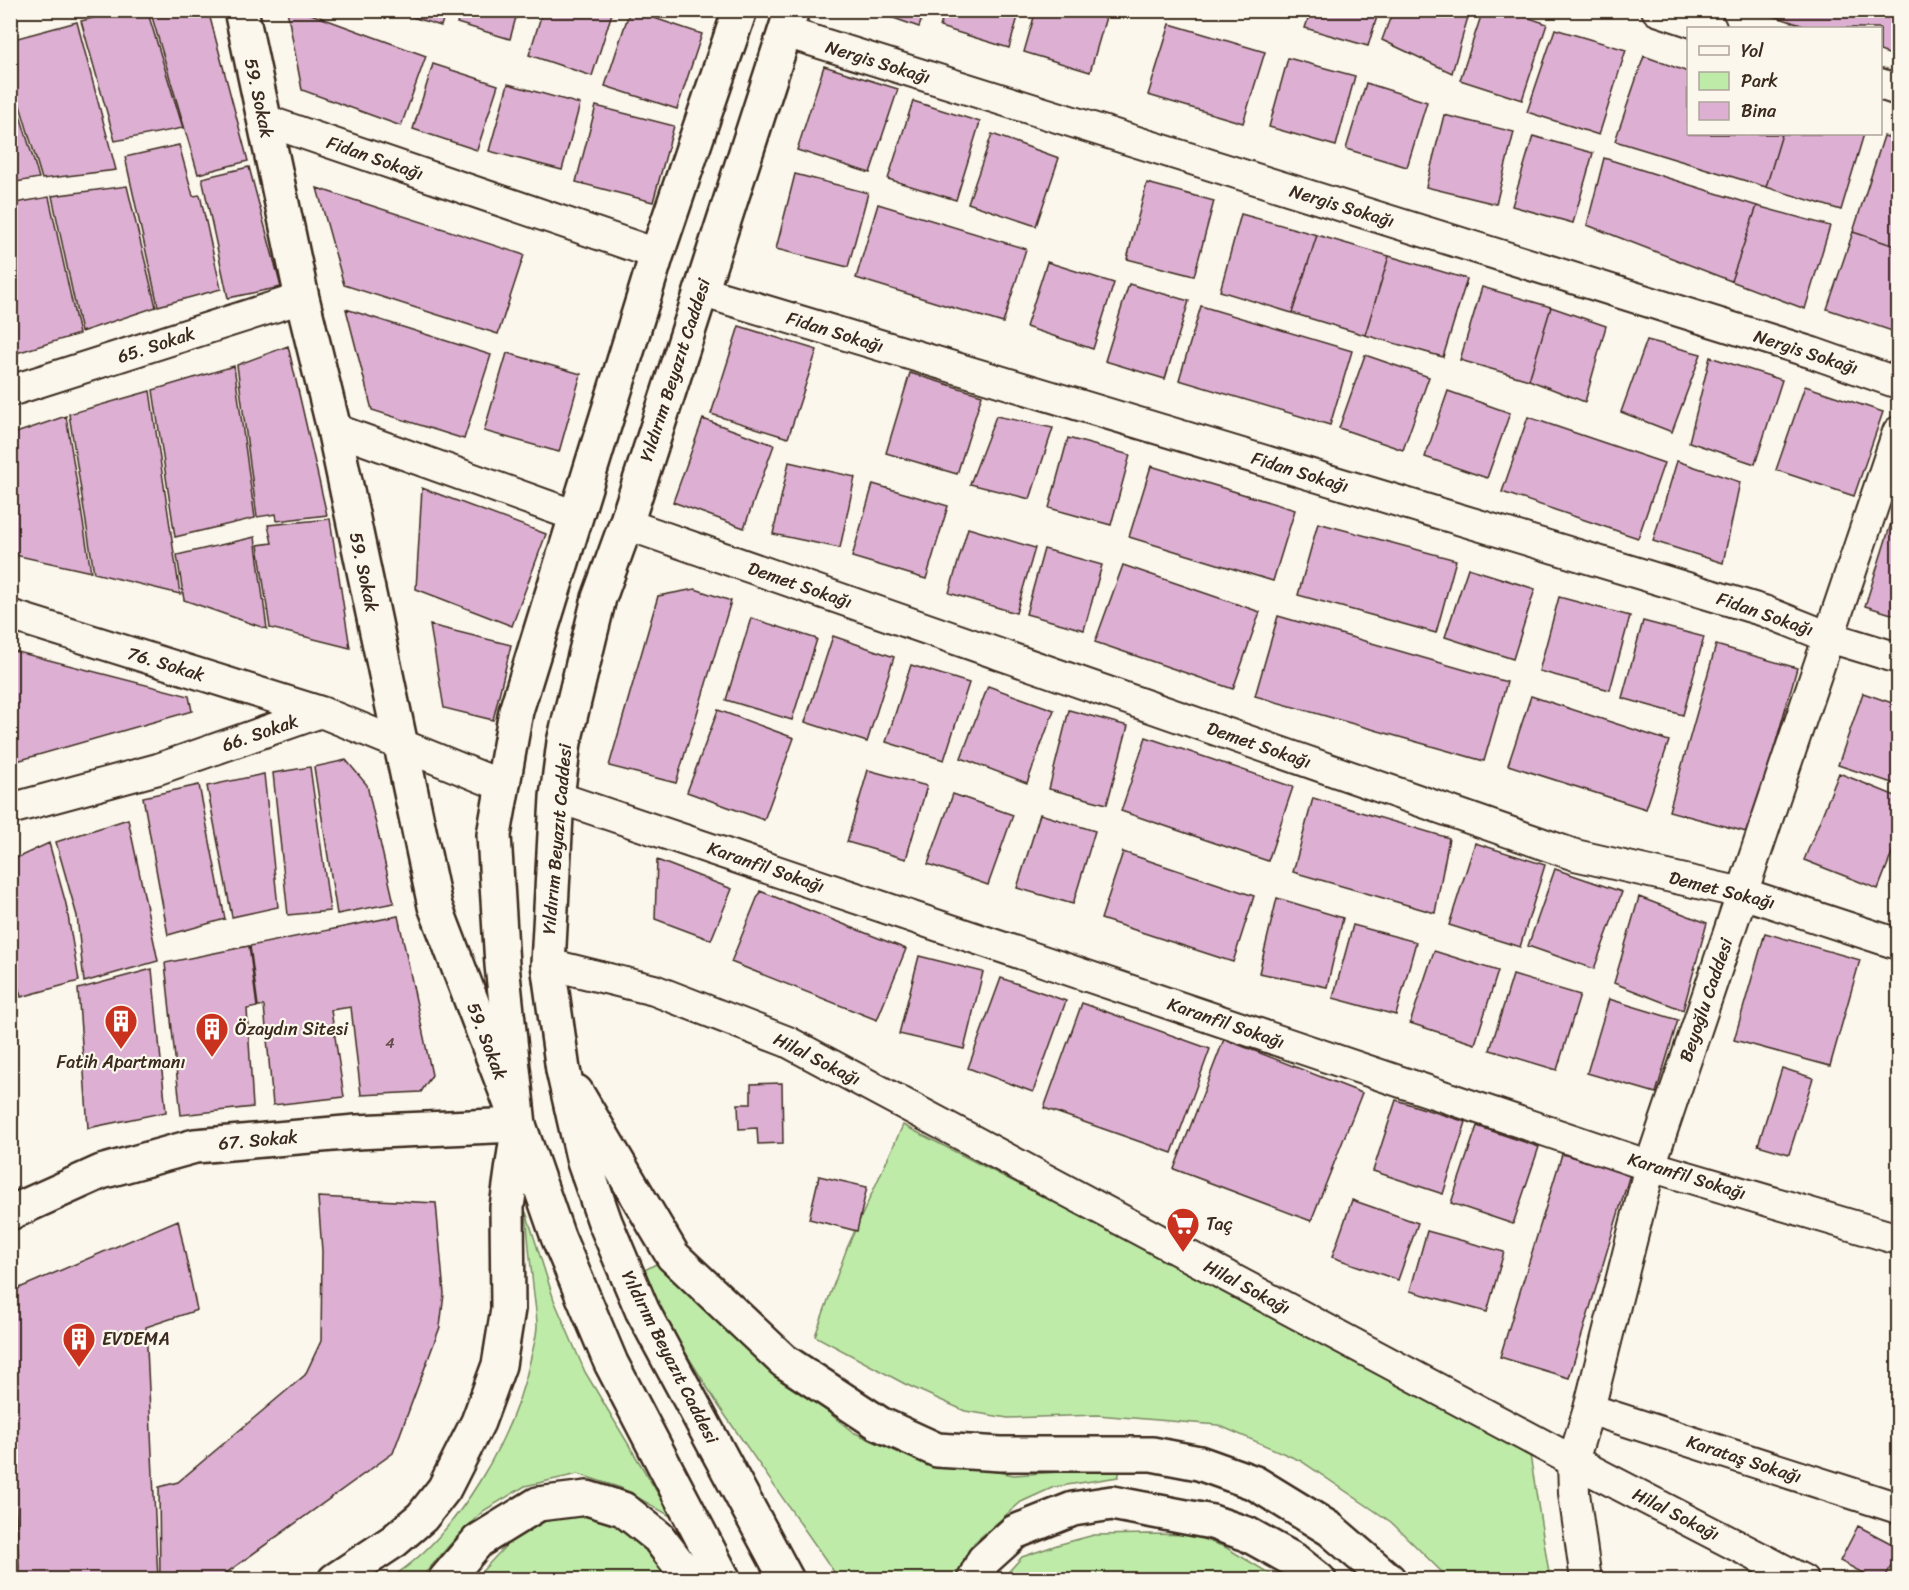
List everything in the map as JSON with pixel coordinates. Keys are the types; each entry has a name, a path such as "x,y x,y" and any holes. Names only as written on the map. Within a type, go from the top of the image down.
{"main road":[{"name":"59. Sokak","path":"241,10 302,298 334,429 435,906 519,1125"},
{"path":"724,1580 610,1363 558,1238 519,1125 502,965 494,835 516,711 657,254 740,10"},
{"name":"Yıldırım Beyazıt Caddesi","path":"787,1580 642,1310 605,1222 584,1162 563,1070 548,964 557,797 564,742 599,598 626,524 788,22"},
{"path":"563,1070 673,1256 784,1361 880,1424 938,1450 1001,1454 1152,1454 1199,1462 1264,1488 1330,1529 1389,1580"},
{"path":"335,1580 394,1541 422,1516 444,1489 478,1422 499,1365 508,1309 507,1207 519,1125"},
{"name":"67. Sokak","path":"10,1213 102,1172 195,1146 356,1132 519,1125"},
{"path":"445,1580 478,1540 538,1504 587,1498 623,1509 658,1538 691,1580"},
{"path":"974,1580 984,1560 1015,1532 1073,1509 1112,1503 1212,1522 1247,1534 1294,1560 1319,1580"}],"street":[{"path":"1657,10 1708,27"},
{"name":"Nergis Sokağı","path":"788,22 1813,353 1899,383"},
{"path":"1882,84 1899,90"},
{"name":"Fidan Sokağı","path":"264,120 657,254"},
{"name":"Fidan Sokağı","path":"700,291 1764,611 1829,637 1899,658"},
{"name":"65. Sokak","path":"10,391 302,298"},
{"path":"334,429 576,516"},
{"name":"Beyoğlu Caddesi","path":"1586,1580 1574,1493 1573,1461 1589,1409 1650,1166 1899,432"},
{"name":"Demet Sokağı","path":"626,524 1575,855 1742,893 1899,944"},
{"name":"76. Sokak","path":"10,615 321,712"},
{"name":"66. Sokak","path":"10,809 158,769 321,712 502,786"},
{"name":"Karanfil Sokağı","path":"557,797 1650,1166 1899,1239"},
{"name":"Hilal Sokağı","path":"548,964 654,990 788,1042 1573,1461 1803,1580"},
{"name":"Karataş Sokağı","path":"1589,1409 1899,1508"}],"green space":[{"path":"903,1125 1132,1242 1530,1455 1550,1579 1449,1579 1391,1522 1301,1461 1218,1425 1097,1415 1008,1418 965,1411 905,1384 815,1336 847,1248"},
{"path":"526,1212 554,1300 585,1372 672,1517 621,1488 578,1474 525,1486 483,1511 420,1579 389,1579 414,1560 460,1511 497,1451 523,1387 537,1330"},
{"path":"656,1264 768,1364 853,1432 918,1458 1014,1475 1121,1468 1118,1477 1054,1487 1021,1502 974,1543 957,1579 839,1579 720,1408 679,1342 641,1272"},
{"path":"592,1516 634,1530 679,1580 474,1580 510,1541 551,1518"},
{"path":"1094,1535 1191,1535 1225,1547 1279,1579 1002,1579 1022,1557 1057,1545"}],"building":[{"path":"124,10 147,10 183,128 115,141 81,21"},
{"path":"150,10 208,10 248,161 198,174"},
{"path":"287,10 300,10 426,56 401,126 302,90"},
{"path":"390,10 446,10 441,26"},
{"path":"461,10 518,10 510,39 457,23"},
{"path":"543,10 613,10 592,76 529,55"},
{"path":"630,10 702,34 677,109 605,86"},
{"path":"871,10 925,10 919,27"},
{"path":"945,10 1020,10 1009,48 940,27"},
{"path":"1036,10 1108,10 1090,72 1024,52"},
{"path":"1311,10 1379,10 1368,46 1305,28"},
{"path":"1393,10 1470,10 1452,73 1382,40"},
{"path":"1483,10 1506,10 1547,24 1522,100 1460,80"},
{"path":"1755,10 1898,10 1898,40 1894,56 1882,52 1882,27 1807,27"},
{"path":"77,22 116,170 42,179 10,72 10,40"},
{"path":"1170,24 1265,52 1243,123 1148,95"},
{"path":"1555,29 1626,50 1599,135 1527,112"},
{"path":"1644,56 1687,72 1687,135 1782,135 1766,187 1615,141"},
{"path":"1288,58 1355,76 1336,146 1269,127"},
{"path":"433,64 498,85 477,150 413,129"},
{"path":"824,66 898,89 870,173 797,150"},
{"path":"10,82 39,178 10,183"},
{"path":"1366,83 1427,102 1407,167 1346,149"},
{"path":"508,84 580,104 562,170 489,151"},
{"path":"913,101 980,122 956,200 888,179"},
{"path":"596,106 674,126 653,202 576,182"},
{"path":"1444,115 1514,132 1496,204 1426,187"},
{"path":"992,134 1059,158 1036,226 968,203"},
{"path":"1782,135 1864,135 1841,210 1766,187"},
{"path":"1533,136 1593,153 1573,223 1512,206"},
{"path":"1884,136 1898,140 1898,247 1853,232"},
{"path":"179,145 193,196 200,195 221,289 158,306 125,157"},
{"path":"1604,158 1757,206 1731,281 1587,225"},
{"path":"249,167 281,287 228,298 202,178"},
{"path":"795,174 868,193 848,267 776,249"},
{"path":"1147,183 1214,201 1194,276 1127,259"},
{"path":"127,186 156,307 81,332 52,196"},
{"path":"317,188 524,255 498,334 344,285"},
{"path":"49,197 79,334 10,355 10,204"},
{"path":"878,204 1026,249 1003,323 856,278"},
{"path":"1757,206 1830,226 1805,309 1731,281"},
{"path":"1241,214 1317,235 1292,313 1220,291"},
{"path":"1853,232 1898,247 1898,333 1827,309"},
{"path":"1317,235 1389,256 1365,335 1292,313"},
{"path":"1389,256 1467,279 1443,357 1365,335"},
{"path":"1047,262 1114,283 1093,349 1026,327"},
{"path":"1129,284 1189,301 1165,379 1105,361"},
{"path":"1482,287 1551,307 1529,380 1460,360"},
{"path":"1201,306 1352,351 1330,425 1179,380"},
{"path":"1551,307 1606,326 1585,402 1529,380"},
{"path":"346,309 491,355 464,439 372,410"},
{"path":"739,326 817,350 788,438 711,414"},
{"path":"1647,340 1701,354 1672,432 1621,412"},
{"path":"288,346 327,515 277,521 276,514 257,517 237,365"},
{"path":"507,353 581,374 559,452 484,431"},
{"path":"1365,355 1429,377 1403,450 1339,428"},
{"path":"1710,357 1782,380 1755,464 1689,442"},
{"path":"234,366 255,518 175,537 153,390"},
{"path":"910,373 982,395 957,474 886,453"},
{"path":"1805,386 1883,412 1854,496 1776,470"},
{"path":"150,391 180,594 94,573 69,414"},
{"path":"1448,391 1510,413 1487,478 1425,457"},
{"path":"66,416 91,572 10,554 10,435"},
{"path":"996,416 1053,428 1030,499 970,484"},
{"path":"1528,417 1664,463 1638,538 1502,492"},
{"path":"703,419 774,445 744,528 673,502"},
{"path":"1068,438 1130,455 1111,525 1049,508"},
{"path":"1677,461 1740,482 1723,563 1653,541"},
{"path":"789,462 855,477 840,548 773,534"},
{"path":"1151,466 1295,510 1273,581 1129,537"},
{"path":"873,484 948,506 926,579 852,557"},
{"path":"422,488 546,534 512,626 416,589"},
{"path":"1898,501 1898,616 1865,606"},
{"path":"330,519 350,648 270,628 258,545 272,543 268,525"},
{"path":"1318,523 1456,560 1436,633 1298,595"},
{"path":"968,528 1035,548 1016,613 949,593"},
{"path":"255,537 267,629 184,600 177,555"},
{"path":"1044,549 1102,565 1084,630 1026,614"},
{"path":"1123,565 1260,612 1233,689 1095,642"},
{"path":"1468,568 1535,589 1513,659 1445,637"},
{"path":"695,589 731,601 676,783 609,766 658,596"},
{"path":"1559,597 1630,616 1610,690 1539,671"},
{"path":"1278,616 1507,682 1484,761 1255,696"},
{"path":"751,618 817,639 792,720 726,700"},
{"path":"1643,621 1704,637 1683,715 1622,698"},
{"path":"430,625 511,645 493,720 444,708"},
{"path":"833,636 894,657 867,742 805,722"},
{"path":"1716,645 1797,668 1750,833 1669,811"},
{"path":"10,650 189,696 192,711 10,763"},
{"path":"911,665 969,683 944,760 886,742"},
{"path":"988,686 1054,710 1027,783 961,758"},
{"path":"1863,693 1898,705 1898,785 1838,765"},
{"path":"1531,696 1669,741 1646,809 1508,765"},
{"path":"718,710 794,738 764,820 687,792"},
{"path":"1069,710 1128,726 1107,804 1049,789"},
{"path":"1146,737 1293,787 1268,861 1121,811"},
{"path":"346,760 367,785 394,903 337,914 314,767"},
{"path":"310,767 330,911 288,915 273,773"},
{"path":"868,770 927,786 906,859 847,842"},
{"path":"1839,773 1898,797 1898,838 1878,889 1804,860"},
{"path":"264,774 278,907 232,917 207,786"},
{"path":"199,785 225,919 168,935 143,797"},
{"path":"953,794 1013,815 988,885 928,864"},
{"path":"1313,798 1449,838 1435,913 1293,872"},
{"path":"1040,814 1095,831 1073,904 1017,888"},
{"path":"128,819 158,961 84,982 77,916 56,842"},
{"path":"49,843 66,904 79,981 21,997 10,955 10,861"},
{"path":"1475,843 1545,865 1520,947 1449,925"},
{"path":"1123,852 1254,896 1233,962 1101,919"},
{"path":"657,860 732,889 711,940 655,919"},
{"path":"1555,869 1622,892 1594,969 1528,946"},
{"path":"760,891 906,949 877,1020 731,962"},
{"path":"1639,897 1707,923 1683,1010 1614,983"},
{"path":"1277,898 1343,918 1327,987 1259,973"},
{"path":"398,916 432,1075 421,1092 361,1095 351,1007 331,1010 344,1097 273,1105 264,1006 258,1006 250,946"},
{"path":"1353,925 1416,942 1396,1015 1333,998"},
{"path":"1765,933 1860,960 1830,1066 1734,1040"},
{"name":"Özaydın Sitesi","path":"249,946 257,1007 247,1009 253,1107 181,1115 165,963"},
{"path":"1434,951 1498,971 1475,1044 1410,1023"},
{"path":"919,956 983,972 964,1049 899,1034"},
{"name":"Fatih Apartmanı","path":"152,969 166,1112 88,1128 78,989"},
{"path":"1513,975 1580,995 1557,1070 1490,1050"},
{"path":"1001,978 1066,1001 1033,1092 968,1068"},
{"path":"1609,999 1678,1020 1656,1093 1587,1073"},
{"path":"1082,1003 1210,1049 1172,1153 1044,1108"},
{"path":"10,1021 16,1136 10,1139"},
{"path":"1224,1039 1362,1093 1311,1221 1174,1169"},
{"path":"1782,1068 1813,1078 1789,1154 1758,1145"},
{"path":"782,1083 783,1143 758,1144 757,1128 739,1129 738,1104 751,1104 751,1084"},
{"path":"1396,1100 1466,1122 1443,1194 1373,1171"},
{"path":"1477,1126 1539,1147 1513,1224 1451,1203"},
{"path":"1562,1154 1630,1174 1569,1378 1500,1357"},
{"path":"819,1176 867,1187 857,1231 809,1219"},
{"path":"318,1197 436,1203 444,1294 440,1327 393,1453 222,1576 214,1580 160,1580 159,1487 178,1482 305,1375 321,1341 322,1251"},
{"path":"1352,1200 1418,1223 1398,1280 1332,1257"},
{"name":"EVDEMA","path":"178,1220 197,1310 146,1327 158,1580 20,1580 10,1409 10,1292"},
{"path":"1427,1231 1504,1252 1487,1312 1410,1291"},
{"path":"10,1415 16,1530 10,1532"},
{"path":"1858,1526 1898,1547 1898,1552 1884,1580 1876,1580 1840,1561"}],"place":[{"name":"Fatih Apartmanı","path":"121,1050"},
{"name":"Özaydın Sitesi","path":"212,1058"},
{"name":"Taç","path":"1183,1253"},
{"name":"EVDEMA","path":"79,1368"}]}
